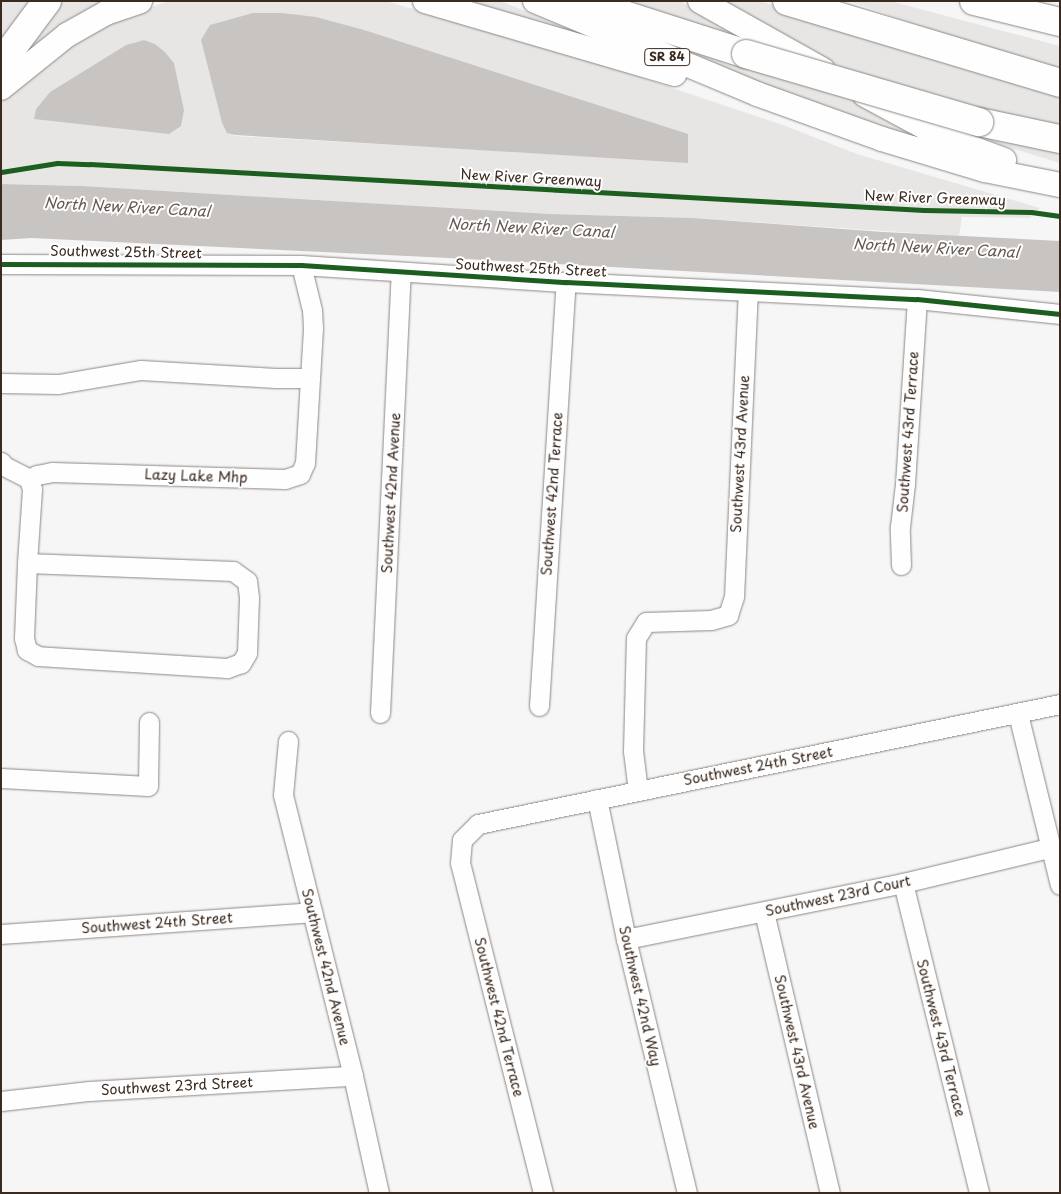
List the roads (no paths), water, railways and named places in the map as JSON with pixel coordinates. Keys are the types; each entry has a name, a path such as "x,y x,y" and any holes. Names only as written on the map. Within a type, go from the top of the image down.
{"highway":[{"path":"1,63 47,1"},
{"path":"581,1 746,54 979,122 1060,140"},
{"path":"787,1 1060,83"},
{"path":"830,1 1009,68"},
{"path":"974,1 1060,22"}],"main road":[{"path":"1,88 67,34 106,13 140,1"},
{"path":"425,1 800,110"},
{"name":"SR 84","path":"535,1 800,110 927,154 985,170 1060,185"},
{"path":"700,1 926,128 996,157 1060,176"}],"street":[{"name":"Southwest 25th Street","path":"1,264 301,266 748,292 917,299 1060,314"},
{"name":"Lazy Lake Mhp","path":"29,479 36,475 52,472 285,479 300,474 305,463 312,310 301,266"},
{"name":"Southwest 42nd Avenue","path":"380,714 401,272"},
{"name":"Southwest 42nd Terrace","path":"539,706 566,282"},
{"name":"Southwest 43rd Avenue","path":"638,791 633,751 636,638 646,622 711,620 728,615 734,597 748,292"},
{"name":"Southwest 43rd Terrace","path":"901,565 900,527 905,484 917,299"},
{"path":"1,383 58,384 142,370 276,378 310,378"},
{"path":"1,462 4,466 29,479 32,489 26,563 24,638 27,650 38,656 227,668 241,663 247,653 249,598 247,581 232,571 26,563"},
{"name":"Southwest 24th Street","path":"462,840 478,824 1060,704"},
{"path":"1018,714 1049,848 1060,886"},
{"path":"1,778 148,786 149,722"},
{"name":"Southwest 42nd Avenue","path":"288,741 283,795 353,1076 379,1193"},
{"name":"Southwest 42nd Way","path":"597,799 626,940 687,1193"},
{"name":"Southwest 42nd Terrace","path":"462,840 460,863 543,1193"},
{"name":"Southwest 23rd Court","path":"626,940 903,882 1049,848"},
{"name":"Southwest 43rd Terrace","path":"903,882 979,1193"},
{"name":"Southwest 24th Street","path":"1,934 312,912"},
{"name":"Southwest 43rd Avenue","path":"764,912 830,1193"},
{"name":"Southwest 23rd Street","path":"1,1101 89,1091 353,1076"}],"water":[{"path":"253,13 282,13 316,17 364,30 688,134 688,163 227,133 222,123 201,40 210,25"},
{"path":"144,40 155,44 174,63 184,110 181,126 169,134 34,119 36,109 50,92 126,45"},
{"name":"North New River Canal","path":"1,184 82,186 551,214 693,218 883,232 1060,241 1060,292 449,258 31,238 1,240"}]}
